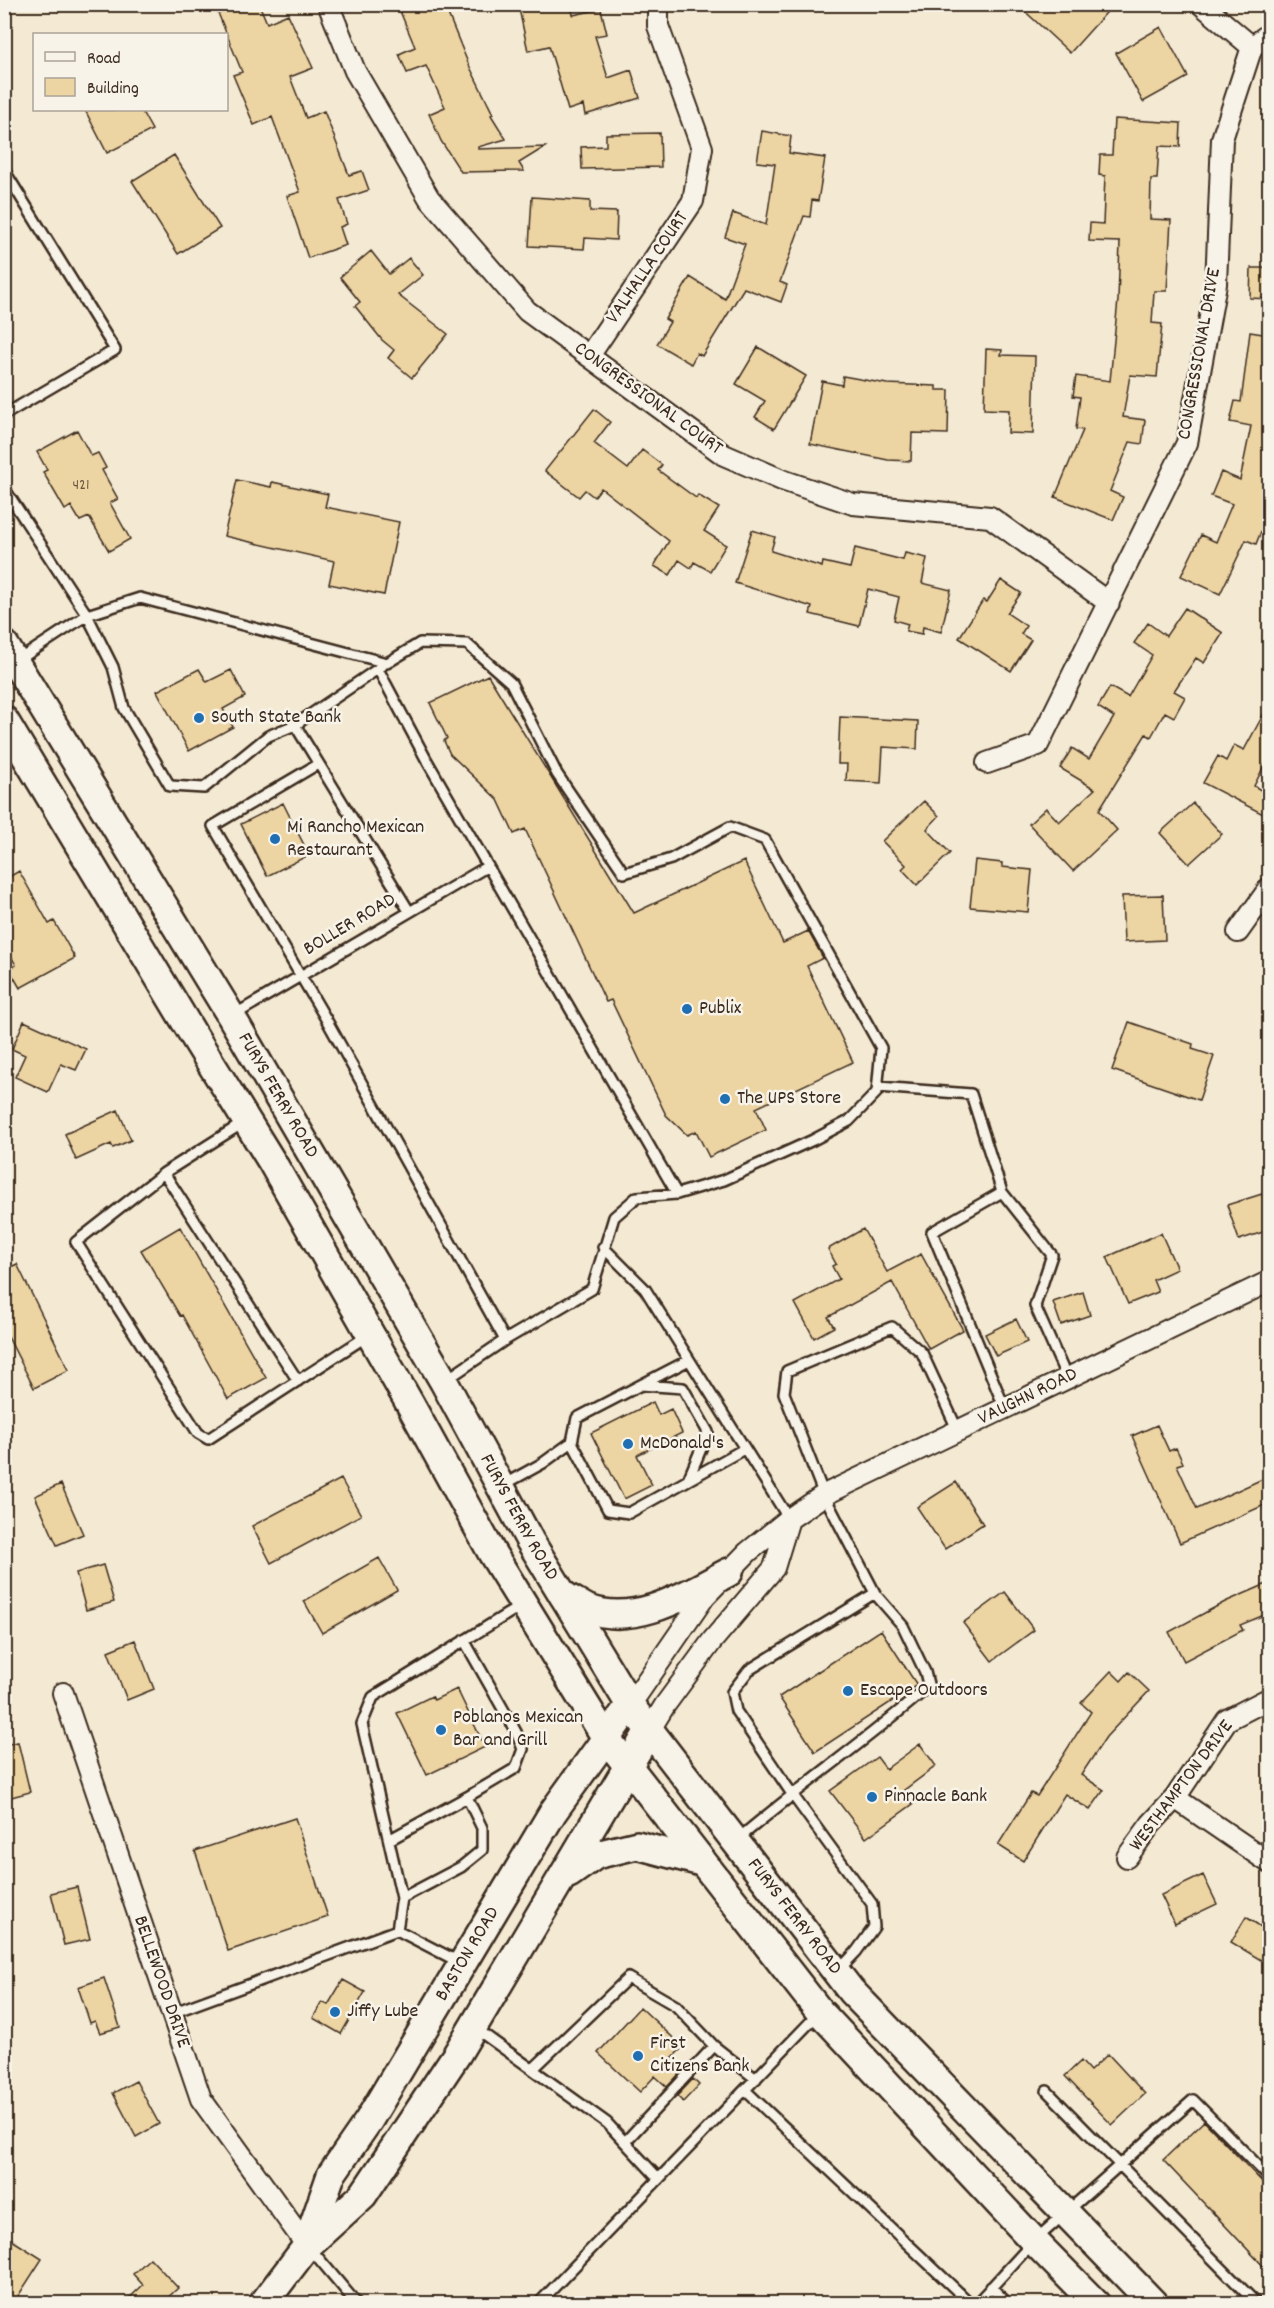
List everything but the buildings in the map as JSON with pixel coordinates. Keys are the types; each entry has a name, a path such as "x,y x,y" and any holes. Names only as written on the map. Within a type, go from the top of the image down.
{"main road":[{"name":"FURYS FERRY ROAD","path":"8,658 231,1016 444,1382 530,1541 630,1705 851,1991 1154,2304"},
{"name":"FURYS FERRY ROAD","path":"4,720 196,1041 247,1121 410,1404 492,1553 606,1738 627,1768 820,2012 1096,2304"},
{"path":"563,1595 589,1609 625,1614 670,1603 729,1572"},
{"name":"BASTON ROAD","path":"307,2246 331,2175 369,2120 553,1812 630,1705"},
{"name":"BASTON ROAD","path":"262,2304 307,2246 363,2195 473,2027 649,1731"},
{"path":"561,1880 596,1855 637,1845 701,1862"}],"street":[{"name":"CONGRESSIONAL COURT","path":"328,4 355,71 429,198 527,310 724,455 782,480 853,504 990,518 1109,603"},
{"name":"VALHALLA COURT","path":"589,356 693,201 702,148 658,26 658,4"},
{"path":"1201,4 1252,47 1269,33"},
{"name":"CONGRESSIONAL DRIVE","path":"987,763 1038,745 1186,443 1216,284 1222,139 1252,47"},
{"path":"1238,932 1269,887"},
{"name":"VAUGHN ROAD","path":"630,1705 705,1596 748,1552 789,1519 824,1495 1269,1281"},
{"path":"649,1731 665,1705 712,1641 774,1568 789,1519"},
{"name":"BELLEWOOD DRIVE","path":"63,1693 201,2099 307,2246"},
{"name":"WESTHAMPTON DRIVE","path":"1127,1857 1151,1824 1175,1798 1227,1720 1269,1698"},
{"path":"1175,1798 1269,1863"}],"lane":[{"path":"4,170 115,350 4,415"},
{"path":"4,488 87,615 113,667 124,708 170,786 204,788 268,736 295,726 387,663 420,644 467,644 511,684 557,774 624,873 672,859 730,827 765,840 881,1048 877,1092 849,1121 813,1140 724,1180 677,1194 637,1197 614,1218 603,1247 592,1289 505,1341 444,1382"},
{"path":"8,658 87,615 140,598 387,663"},
{"path":"378,669 426,759 677,1194"},
{"path":"295,726 409,911"},
{"path":"318,764 213,826 301,976 505,1341"},
{"name":"BOLLER ROAD","path":"231,1016 488,866"},
{"path":"878,1087 971,1094 1002,1192 1052,1255 1035,1306 1068,1378"},
{"path":"247,1121 164,1173 76,1242 198,1433 208,1439 369,1334"},
{"path":"164,1173 298,1380"},
{"path":"1002,1192 932,1232 1005,1409"},
{"path":"603,1247 645,1289 789,1519"},
{"path":"735,1842 927,1688 928,1684 925,1672 903,1626 875,1593 824,1495 784,1393 787,1371 892,1327 922,1353 958,1431"},
{"path":"689,1360 577,1418 572,1442 608,1510 628,1513 744,1449"},
{"path":"640,1385 683,1388 708,1432 688,1480"},
{"path":"501,1486 572,1442"},
{"path":"837,1972 856,1952 874,1927 872,1904 792,1794 736,1710 732,1692 749,1670 875,1593"},
{"path":"397,1930 402,1898 362,1724 373,1697 524,1604"},
{"path":"389,1840 516,1768 523,1749 516,1732 464,1640"},
{"path":"402,1898 461,1867 482,1850 482,1828 466,1797"},
{"path":"172,2013 397,1930 461,1963"},
{"path":"533,2069 628,1978 676,2006 714,2046 756,2079"},
{"path":"538,2304 820,2012"},
{"path":"473,2027 607,2123 659,2179"},
{"path":"625,2142 714,2046"},
{"path":"745,2090 971,2304"},
{"path":"1047,2091 1257,2304"},
{"path":"976,2304 1034,2241 1193,2100 1269,2178"},
{"path":"307,2246 357,2304"},
{"path":"991,2288 1008,2304"}],"place":[{"name":"South State Bank","path":"199,718"},
{"name":"Mi Rancho Mexican Restaurant","path":"275,839"},
{"name":"Publix","path":"687,1009"},
{"name":"The UPS Store","path":"725,1099"},
{"name":"McDonald's","path":"628,1444"},
{"name":"Escape Outdoors","path":"848,1691"},
{"name":"Poblanos Mexican Bar and Grill","path":"441,1730"},
{"name":"Pinnacle Bank","path":"872,1797"},
{"name":"Jiffy Lube","path":"335,2012"},
{"name":"First Citizens Bank","path":"638,2056"}]}
